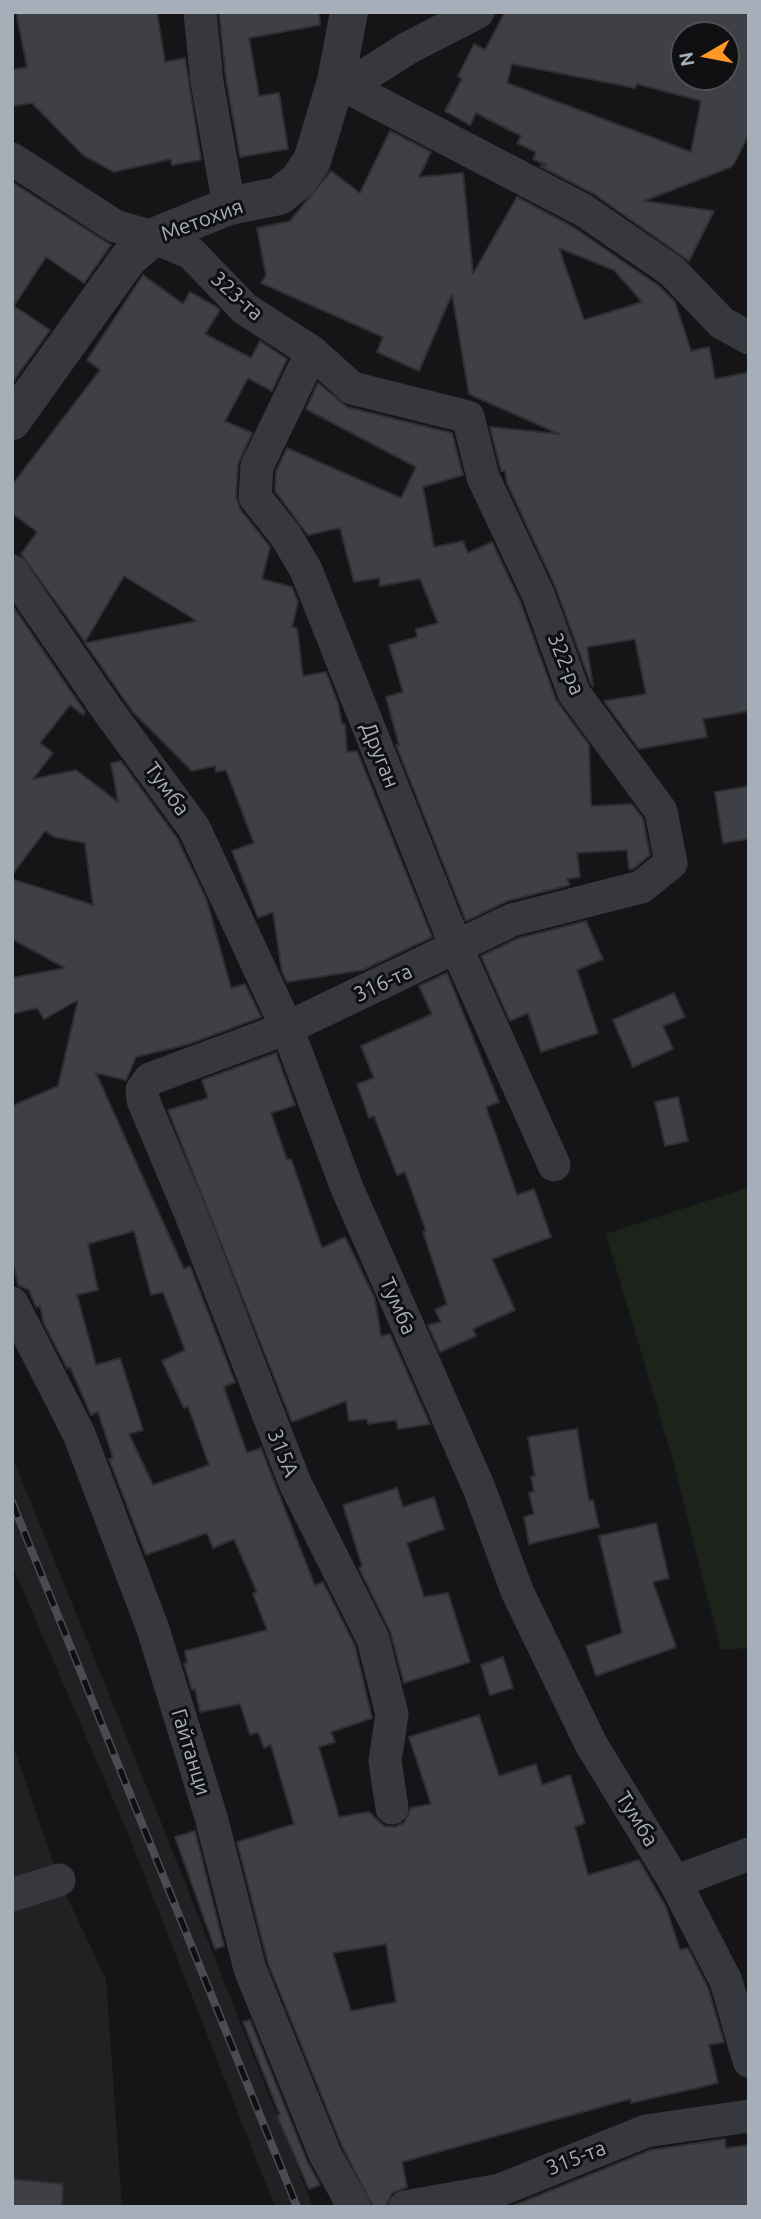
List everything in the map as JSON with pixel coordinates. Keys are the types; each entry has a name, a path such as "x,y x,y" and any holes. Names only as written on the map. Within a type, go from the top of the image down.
{"street":[{"path":"200,12 207,82 229,206"},
{"name":"Метохия","path":"12,421 128,259 153,237 229,206 279,197 298,181 312,160 342,84 349,12"},
{"path":"342,84 478,12"},
{"path":"342,84 583,210 672,271 722,323 749,338"},
{"name":"323-та","path":"12,159 115,226 153,237 191,253 245,309 312,352 352,388 468,417"},
{"name":"Друган","path":"312,352 257,466 255,497 286,536 306,570 457,949 554,1165"},
{"name":"322-ра","path":"468,417 483,477 538,594 574,693 661,811 671,863 641,887"},
{"name":"Тумба","path":"12,571 109,712 194,828 287,1028 347,1188 479,1488 517,1591 590,1744 676,1882 726,1981 749,2061"},
{"name":"316-та","path":"143,1100 142,1090 150,1079 287,1028 457,949 512,920 641,887"},
{"name":"315А","path":"143,1100 191,1212 295,1483 373,1639 392,1714 385,1761 393,1808"},
{"name":"Гайтанци","path":"12,1303 79,1434 153,1629 211,1816 250,1969 325,2154 354,2207"},
{"path":"676,1882 749,1854"},
{"path":"12,1895 60,1880"},
{"name":"315-та","path":"405,2207 500,2190 646,2131 749,2116"}],"shaded area":[{"path":"749,1187 749,1648 721,1650 674,1464 606,1234"},
{"path":"12,1456 163,1827 313,2207 275,2207 129,1836 12,1565"},
{"path":"12,1742 59,1880 106,1979 122,2207 12,2207"}],"building":[{"path":"16,12 157,12 165,62 185,58 201,160 172,165 171,159 114,172 83,155 32,103 12,106 12,70 27,67"},
{"path":"219,12 319,12 320,25 249,38 259,96 279,93 288,149 240,157 226,79"},
{"path":"505,12 749,12 749,134 735,162 731,167 644,201 714,211 689,261 594,194 540,166 546,165 533,159 536,152 517,143 521,136 476,113 470,125 445,111 462,79 458,76 474,44 485,50","holes":["512,64 635,88 637,84 701,101 691,152 507,83"]},
{"path":"390,131 431,152 419,177 463,173 473,274 517,197 573,227 659,286 675,302 691,351 709,347 715,379 749,372 749,711 703,719 707,737 639,749 604,701 646,694 635,639 587,647 593,686 591,684 555,586 507,483 505,471 501,471 490,427 559,434 469,394 452,294 419,371 377,352 383,337 261,283 266,275 257,228 290,221 331,171 360,193","holes":["559,248 614,270 642,302 584,320"]},
{"path":"12,182 111,245 84,283 46,257 14,306 50,330 12,383"},
{"path":"143,275 183,304 190,292 220,310 205,334 251,358 260,341 287,359 272,391 248,378 225,421 252,433 238,464 236,497 240,509 270,547 262,579 292,587 298,602 292,627 297,628 303,676 326,672 338,703 342,724 345,724 347,752 357,751 432,937 363,970 287,982 282,972 273,912 258,918 232,851 254,843 226,770 216,772 215,766 192,771 133,712 85,643 197,621 124,576 85,642 21,554 37,532 12,513 12,485 100,370 87,360"},
{"path":"318,383 347,407 452,433 463,475 423,487 434,547 463,541 468,553 492,542 520,601 556,700 589,745 591,806 632,804 643,819 650,855 633,869 629,869 627,850 577,853 580,877 567,879 570,885 507,901 466,921 396,745 399,745 386,697 403,692 389,645 417,637 416,629 438,623 420,579 380,586 379,578 354,582 340,528 308,535 275,491 276,471 287,448 401,498 416,467 306,409"},
{"path":"12,605 85,712 83,715 70,705 40,743 53,753 33,779 76,770 118,802 111,763 121,761 177,838 207,901 231,988 245,984 261,1017 189,1044 136,1057 126,1080 96,1073 184,1269 190,1266 235,1382 224,1387 247,1453 261,1448 315,1586 323,1582 355,1646 372,1718 331,1732 335,1742 319,1747 339,1817 369,1812 384,1826 394,1827 404,1823 411,1808 431,1804 409,1737 479,1715 499,1776 536,1764 542,1785 570,1775 585,1823 575,1827 588,1875 639,1860 666,1907 680,1950 688,1948 708,1988 724,2042 709,2045 718,2083 631,2103 630,2099 402,2162 407,2187 392,2193 386,2207 373,2207 342,2146 268,1963 237,1842 294,1824 271,1745 264,1748 258,1732 250,1735 240,1704 200,1712 195,1689 192,1690 184,1664 187,1663 185,1651 267,1630 253,1594 257,1592 234,1539 213,1548 207,1533 146,1555 109,1459 113,1458 98,1412 91,1415 70,1367 67,1368 44,1324 40,1306 36,1307 29,1290 18,1285 12,1257 12,1106 58,1086 78,1000 44,1019 37,1008 12,1014 12,978 65,968 12,939 12,879 93,905 85,843 54,837 45,831 12,875","holes":["134,1231 151,1295 163,1292 185,1350 162,1361 184,1408 188,1406 209,1465 153,1485 129,1434 143,1430 120,1358 96,1365 77,1295 98,1290 88,1244","386,1944 396,2002 351,2011 333,1953"]},
{"path":"749,786 749,839 723,843 715,792"},
{"path":"586,921 603,959 577,970 598,1033 541,1052 528,1013 510,1021 481,956 519,938"},
{"path":"447,973 499,1102 486,1107 517,1195 534,1189 551,1237 492,1259 515,1310 473,1329 476,1336 440,1352 428,1325 441,1322 435,1310 447,1304 423,1232 426,1231 405,1172 397,1175 374,1116 369,1118 357,1084 374,1078 361,1046 432,1014 419,986"},
{"path":"674,993 685,1017 663,1026 673,1049 633,1067 613,1020"},
{"path":"276,1053 295,1105 271,1113 287,1160 291,1159 322,1248 345,1237 375,1299 381,1336 390,1334 430,1424 398,1429 396,1420 368,1424 367,1419 349,1421 346,1401 292,1422 168,1110 208,1098 202,1080"},
{"path":"678,1097 688,1141 665,1146 655,1102"},
{"path":"577,1429 589,1501 593,1500 599,1527 529,1544 524,1517 534,1514 529,1493 534,1491 531,1477 535,1476 528,1437"},
{"path":"397,1488 403,1507 434,1497 444,1529 407,1543 424,1597 448,1593 470,1662 404,1683 390,1631 359,1568 362,1566 343,1505"},
{"path":"656,1523 669,1578 653,1582 676,1647 596,1676 586,1646 622,1633 599,1536"},
{"path":"503,1657 513,1688 490,1695 481,1665"},
{"path":"195,1831 224,1946 215,1949 175,1837"},
{"path":"250,2020 307,2161 320,2185 309,2189 277,2116 280,2115 243,2022"},
{"path":"725,2139 726,2148 749,2145 749,2207 510,2207 651,2150"},
{"path":"12,2179 63,2184 62,2207 12,2207"}],"railway":[{"path":"12,1502 297,2207"}]}
